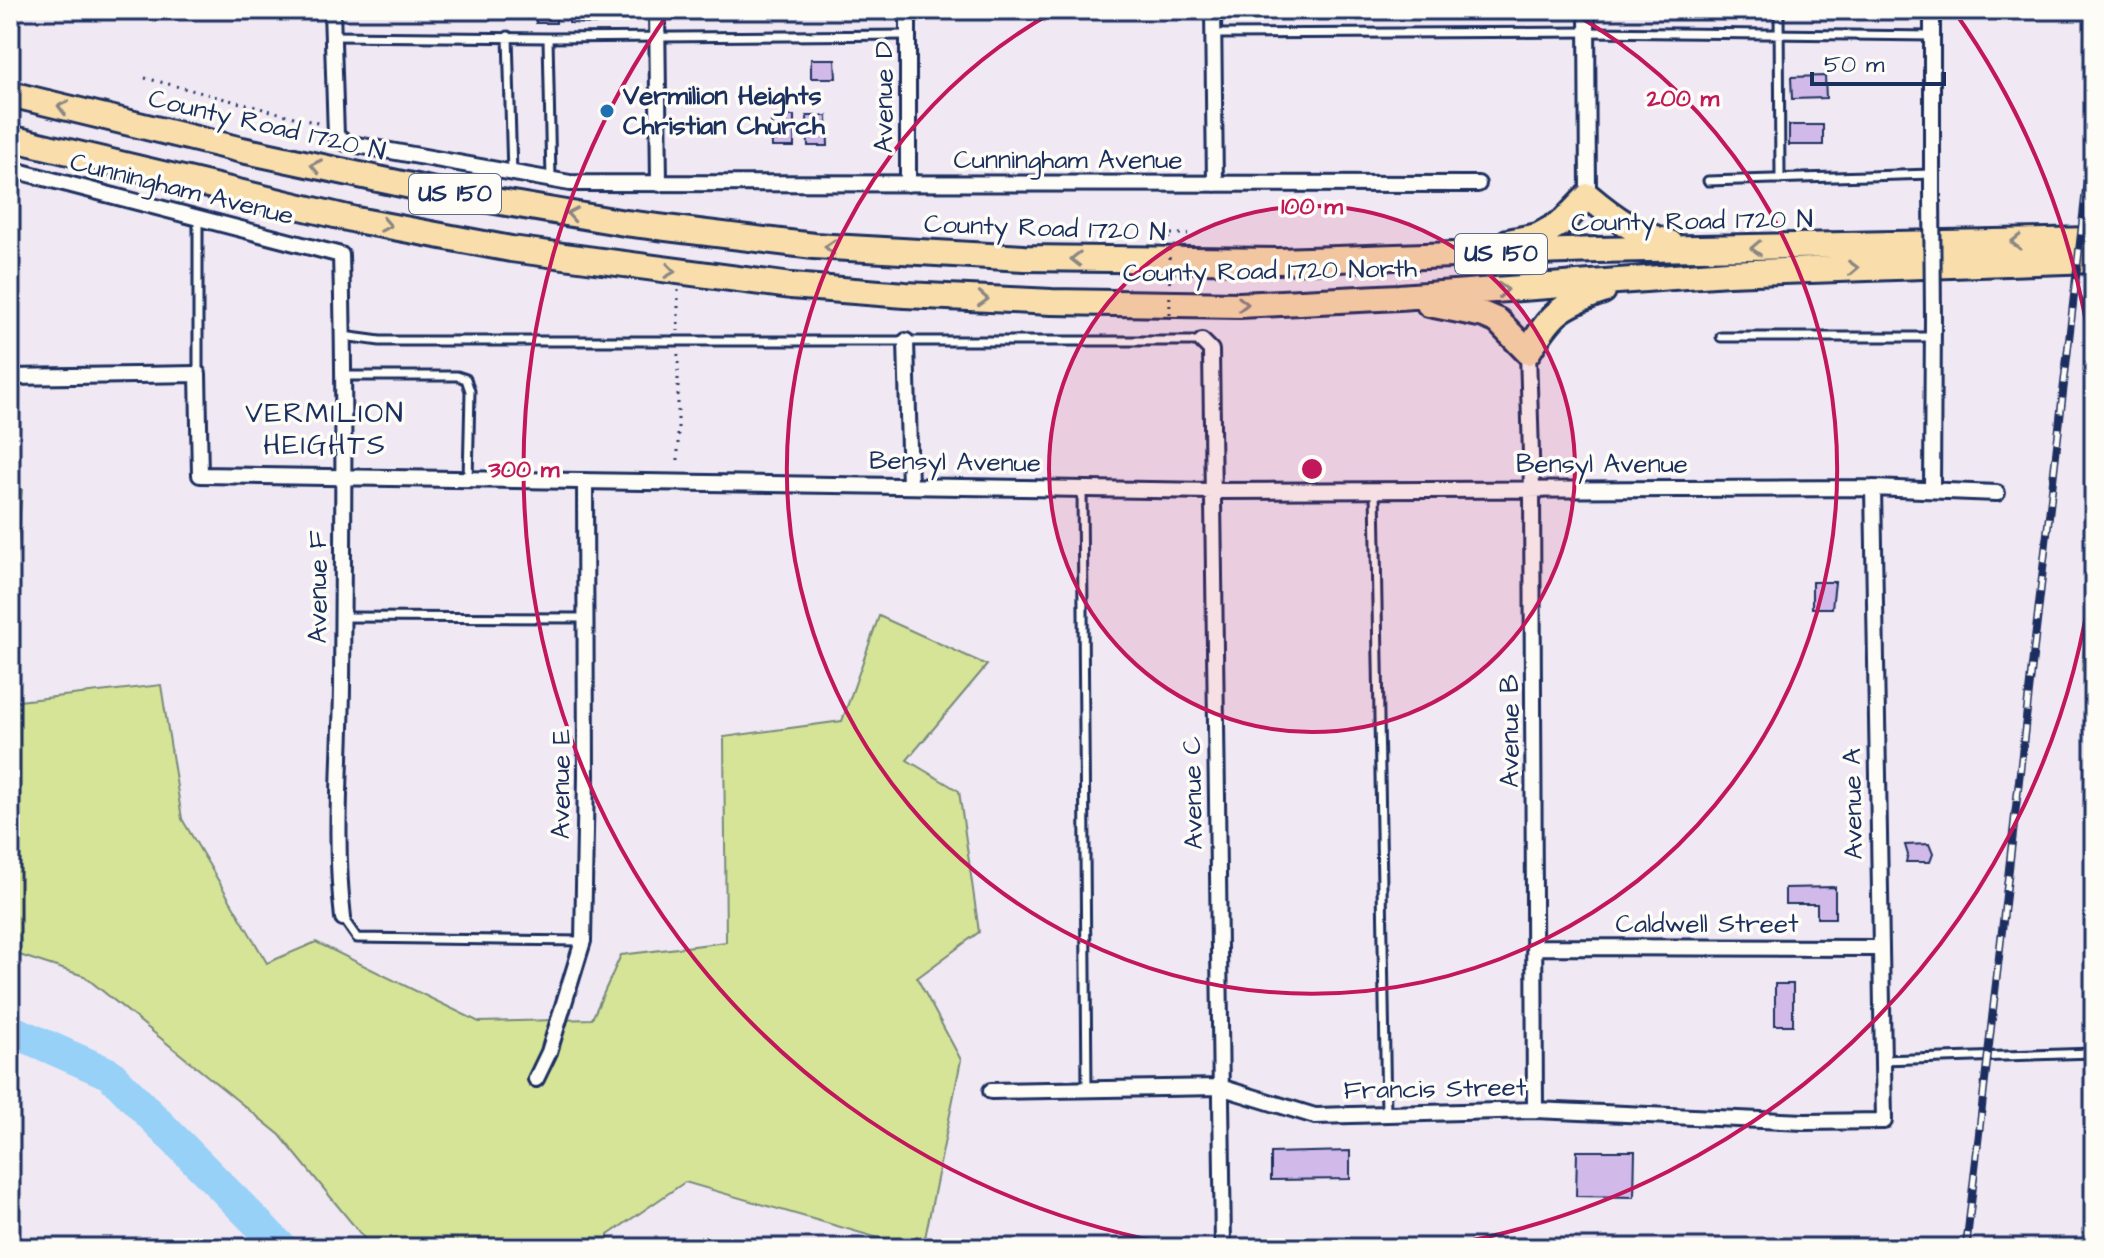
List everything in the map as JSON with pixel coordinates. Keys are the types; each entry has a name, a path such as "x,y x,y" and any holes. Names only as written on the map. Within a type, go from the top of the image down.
{"main road":[{"name":"County Road 1720 N","path":"10,94 242,150 430,190 625,223 814,246 1024,258 1278,261 1597,250 2094,240"},
{"name":"County Road 1720 North","path":"10,138 356,220 511,249 777,284 905,295 1052,302 1239,305 1635,280"},
{"path":"1435,256 1538,236 1563,222 1588,196 1618,221 1645,236 1693,250"},
{"name":"County Road 1720 N","path":"1635,280 1791,270 2094,260"},
{"path":"1399,297 1484,315 1498,321 1528,352 1548,321 1568,303 1635,280"}],"street":[{"path":"332,10 336,136 346,143 570,183 659,184 657,10"},
{"name":"Avenue D","path":"908,10 908,184"},
{"path":"1213,10 1215,184"},
{"path":"1587,10 1588,196"},
{"path":"1932,10 1932,489"},
{"name":"Cunningham Avenue","path":"10,169 341,255"},
{"name":"Cunningham Avenue","path":"659,184 1478,184"},
{"name":"Avenue F","path":"341,255 344,376 338,842 343,918"},
{"path":"906,341 910,486"},
{"name":"Avenue C","path":"1202,341 1211,350 1223,1248"},
{"name":"Avenue B","path":"1528,352 1532,489 1535,1110"},
{"path":"10,377 198,374"},
{"name":"Bensyl Avenue","path":"198,374 200,475 1213,491 1873,488 1997,493"},
{"name":"Avenue E","path":"536,1079 549,1052 583,941 585,481"},
{"name":"Avenue A","path":"1873,488 1884,1121"},
{"name":"Caldwell Street","path":"1536,947 1879,948"},
{"name":"Francis Street","path":"991,1091 1220,1087 1315,1116 1535,1110 1805,1122 1884,1121"}],"lane":[{"path":"1779,10 1780,179"},
{"path":"1213,34 1587,32 1932,36"},
{"path":"332,36 908,35"},
{"path":"508,36 512,174"},
{"path":"548,38 551,180"},
{"path":"1708,181 1932,174"},
{"path":"198,216 198,374"},
{"path":"343,336 380,341 1202,341"},
{"path":"1721,337 1933,337"},
{"path":"344,376 457,376 466,379 470,391 468,480"},
{"path":"1082,489 1087,1091"},
{"path":"1375,491 1386,1113"},
{"path":"342,617 585,618"},
{"path":"343,918 357,938 583,941"},
{"path":"1882,1060 2094,1053"}],"path":[{"path":"145,78 321,124"},
{"path":"1168,234 1188,234"},
{"path":"1169,249 1170,317"},
{"path":"678,290 678,463"}],"green space":[{"path":"22,490 10,628 10,491"},
{"path":"2094,536 2094,678 2082,670"},
{"path":"879,616 987,665 907,760 959,791 979,932 917,978 961,1060 923,1248 913,1248 685,1182 608,1235 608,1248 372,1248 280,1135 84,976 10,952 10,702 161,685 182,819 267,963 316,942 479,1022 592,1019 621,955 726,942 724,737 842,721"}],"building":[{"path":"536,10 556,10 556,23 536,23"},
{"path":"569,10 595,10 595,24 569,23"},
{"path":"811,59 835,59 836,78 811,78"},
{"path":"1825,76 1826,98 1792,99 1791,77"},
{"path":"771,116 794,116 794,147 772,147"},
{"path":"807,116 827,116 828,146 808,146"},
{"path":"1789,125 1823,125 1823,145 1789,145"},
{"path":"1812,582 1835,582 1832,608 1812,608"},
{"path":"1929,844 1933,854 1930,862 1906,862 1908,855 1905,845"},
{"path":"1835,887 1835,918 1817,918 1817,904 1785,904 1785,888"},
{"path":"1775,984 1793,984 1793,1025 1775,1025"},
{"path":"1350,1151 1350,1179 1271,1180 1271,1153"},
{"path":"1577,1151 1635,1151 1634,1197 1576,1196"}],"waterway":[{"path":"10,1030 110,1074 282,1248"}],"railway":[{"path":"1966,1248 2094,119"}],"place":[{"name":"Vermilion Heights Christian Church","path":"607,111"}],"district":[{"name":"VERMILION HEIGHTS","path":"325,429"}]}
